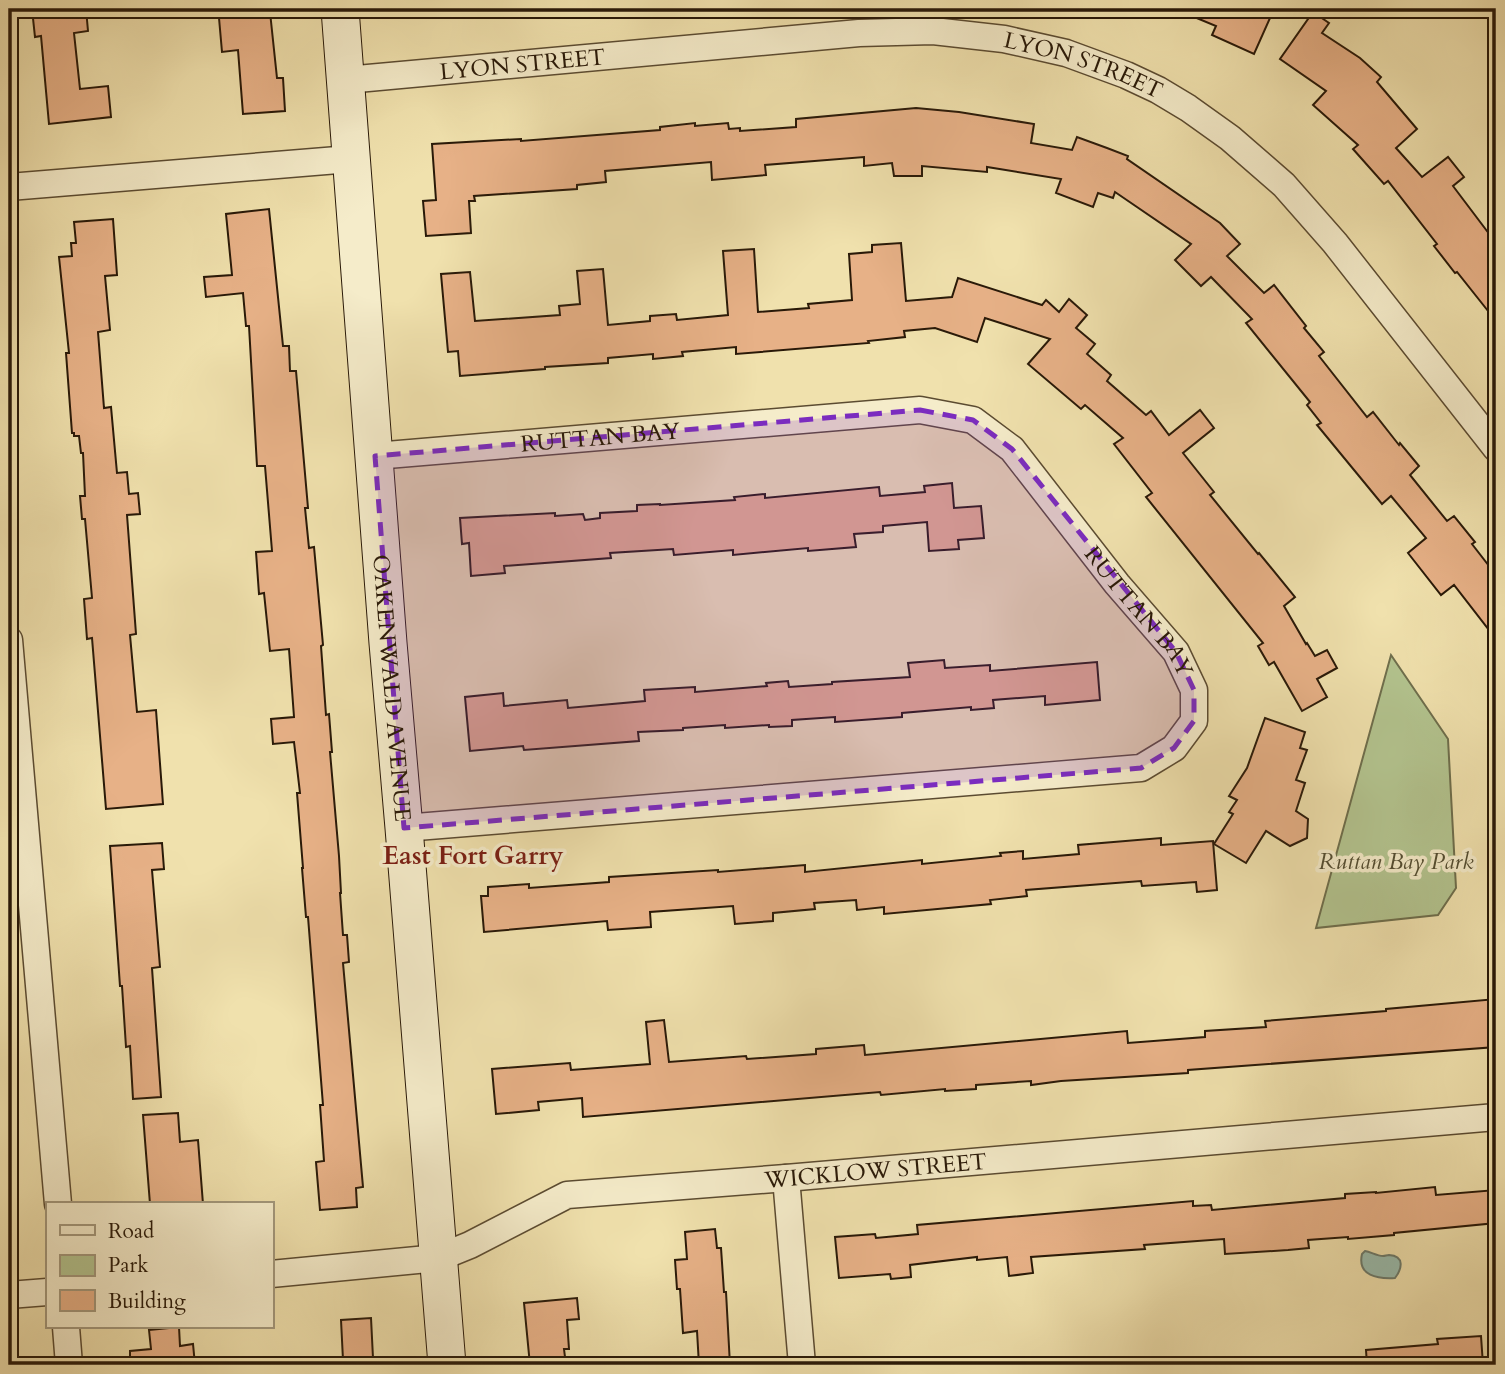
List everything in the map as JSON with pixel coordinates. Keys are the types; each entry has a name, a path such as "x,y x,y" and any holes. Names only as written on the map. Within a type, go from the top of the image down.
{"street":[{"name":"OAKENWALD AVENUE","path":"340,9 447,1365"},
{"name":"LYON STREET","path":"346,80 859,33 933,32 1004,39 1066,52 1126,75 1188,108 1230,138 1284,185 1335,243 1496,449"},
{"path":"9,187 350,159"},
{"name":"RUTTAN BAY","path":"374,456 920,410 973,421 1012,449 1117,584 1176,652 1194,690 1194,721 1174,748 1141,768 404,828"},
{"path":"9,640 58,1202"},
{"name":"WICKLOW STREET","path":"273,1274 438,1258 470,1245 567,1195 1496,1117"},
{"path":"786,1178 802,1365"},
{"path":"9,1294 46,1292"},
{"path":"66,1328 69,1365"}],"highlighted area":[{"path":"920,410 973,420 1012,449 1176,652 1194,690 1194,721 1174,748 1141,768 404,828 375,456"}],"green space":[{"name":"Ruttan Bay Park","path":"1391,655 1448,739 1456,888 1438,915 1316,928"}],"shaded area":[{"path":"1365,1251 1398,1258 1401,1264 1395,1278 1376,1277 1366,1272 1361,1261"}],"building":[{"path":"32,9 86,9 88,31 74,33 80,89 108,86 111,117 49,124 41,36 35,37"},
{"path":"1175,9 1274,9 1254,54 1212,35 1216,26"},
{"path":"270,12 277,78 283,78 285,111 243,114 238,50 222,52 219,18"},
{"path":"1313,12 1329,23 1322,33 1360,58 1381,77 1377,82 1417,129 1396,148 1422,177 1448,157 1464,177 1453,186 1496,243 1496,321 1434,246 1437,244 1388,181 1384,184 1353,149 1358,145 1313,105 1326,91 1280,59"},
{"path":"916,108 1034,124 1031,143 1072,150 1077,137 1107,148 1128,156 1127,159 1220,223 1240,244 1227,256 1264,293 1274,285 1324,352 1319,356 1367,417 1373,412 1419,466 1410,475 1447,521 1454,516 1475,542 1472,544 1496,575 1496,639 1454,585 1441,595 1408,553 1426,538 1391,496 1382,504 1317,425 1321,423 1307,405 1310,402 1246,323 1252,319 1211,277 1201,286 1175,260 1191,244 1115,192 1113,198 1098,193 1093,207 1056,193 1061,179 987,167 987,172 922,166 922,176 894,176 892,163 864,166 864,157 765,165 766,175 712,180 711,162 605,171 606,182 577,185 577,189 474,196 475,201 469,201 471,233 426,236 423,201 436,200 432,144 521,141 660,130 660,127 695,123 695,126 728,123 729,129 740,128 740,131 796,127 796,119"},
{"path":"269,209 283,346 289,346 290,371 296,371 309,548 314,547 326,715 329,714 332,752 343,935 347,935 349,962 343,963 363,1187 356,1188 357,1207 320,1210 316,1162 324,1161 320,1105 323,1105 302,868 297,793 300,793 294,742 273,744 271,719 294,717 289,649 270,651 264,593 259,594 256,552 272,551 265,466 257,466 249,326 246,326 243,293 206,297 204,277 232,275 226,214"},
{"path":"113,219 117,275 105,276 110,330 98,332 104,408 111,407 117,473 127,472 129,494 138,493 140,514 127,515 136,634 130,635 137,712 156,710 163,804 106,809 92,638 87,639 84,599 92,598 85,519 82,519 80,496 85,496 83,453 79,436 72,433 66,353 69,353 59,257 72,256 71,243 76,243 74,222"},
{"path":"901,243 906,301 952,297 958,278 1042,305 1046,300 1059,312 1069,299 1087,315 1076,328 1095,344 1087,354 1111,375 1107,381 1146,415 1151,411 1169,435 1200,410 1214,428 1183,453 1214,492 1210,495 1295,597 1284,606 1306,644 1315,656 1327,650 1337,668 1317,679 1327,697 1302,711 1274,662 1269,665 1258,646 1263,643 1146,497 1152,493 1114,444 1123,438 1085,405 1081,409 1028,364 1050,339 985,318 977,342 935,328 904,331 905,337 868,341 869,343 736,354 736,347 682,352 683,356 653,359 653,354 608,358 608,363 460,376 458,351 448,352 441,274 470,272 475,321 560,315 559,306 580,304 577,271 603,269 608,325 650,321 650,316 676,314 677,320 728,315 723,251 754,249 758,312 809,308 808,304 852,300 849,254 872,252 872,245"},
{"path":"952,483 954,508 981,506 984,538 958,540 959,549 929,551 927,522 883,526 883,532 854,534 856,547 808,551 808,548 733,555 733,550 674,555 673,549 610,553 611,558 504,566 505,573 471,576 469,543 462,544 460,518 555,513 555,516 583,514 585,520 600,518 600,513 637,511 637,505 735,500 734,497 765,494 765,498 879,487 880,496 925,492 924,486"},
{"path":"944,660 945,668 990,665 990,671 1097,662 1100,700 1045,705 1045,696 993,700 994,708 971,710 971,707 902,713 902,717 835,722 835,717 792,720 792,726 725,728 725,725 683,728 638,732 639,741 524,750 523,746 470,751 465,697 503,693 504,706 567,700 568,708 645,701 644,690 695,687 695,692 767,686 766,683 788,681 789,687 910,677 908,663"},
{"path":"1265,718 1305,732 1300,748 1307,750 1296,780 1305,783 1296,811 1308,819 1307,838 1290,846 1266,831 1246,863 1214,844 1233,814 1229,812 1237,800 1229,796 1247,768"},
{"path":"1161,838 1161,845 1213,841 1217,890 1197,892 1196,882 1142,886 1141,881 1026,890 1027,896 990,900 991,904 884,914 884,907 857,910 856,900 814,903 815,909 773,913 773,921 735,924 733,906 650,912 651,927 608,930 607,921 484,932 481,896 488,896 488,887 529,884 529,888 609,882 609,877 805,865 805,872 922,860 922,864 1001,856 1000,853 1023,851 1023,859 1079,854 1078,845"},
{"path":"162,843 164,869 152,870 160,967 152,968 161,1097 133,1099 130,1046 126,1047 120,986 110,846"},
{"path":"1496,999 1496,1047 1188,1070 1188,1073 1031,1085 1031,1081 976,1085 976,1089 881,1095 880,1092 583,1117 582,1098 538,1102 539,1110 496,1114 492,1069 570,1063 571,1070 650,1064 646,1022 664,1020 669,1062 816,1054 816,1049 864,1045 865,1055 1127,1031 1128,1043 1205,1037 1205,1031 1266,1027 1265,1021"},
{"path":"178,1113 180,1142 198,1140 203,1202 150,1202 143,1115"},
{"path":"1435,1187 1436,1195 1496,1190 1496,1223 1394,1235 1308,1240 1309,1248 1288,1250 1225,1254 1224,1239 1144,1245 1145,1249 1031,1257 1033,1273 1009,1276 1007,1257 977,1260 977,1257 910,1265 911,1277 891,1279 890,1274 839,1278 835,1237 875,1234 876,1238 918,1234 917,1225 1193,1201 1193,1206 1211,1205 1212,1210 1345,1198 1345,1194"},
{"path":"715,1229 717,1248 721,1248 726,1292 730,1365 699,1365 697,1331 683,1333 675,1260 687,1259 685,1232"},
{"path":"577,1298 579,1319 567,1320 569,1349 564,1349 566,1365 530,1365 524,1303"},
{"path":"371,1318 373,1358 343,1360 341,1320"},
{"path":"179,1328 180,1346 193,1344 195,1365 130,1365 130,1351 151,1349 149,1330"},
{"path":"1481,1336 1483,1365 1367,1365 1366,1350 1438,1344 1437,1339"}],"district":[{"name":"East Fort Garry","path":"473,855"}]}
